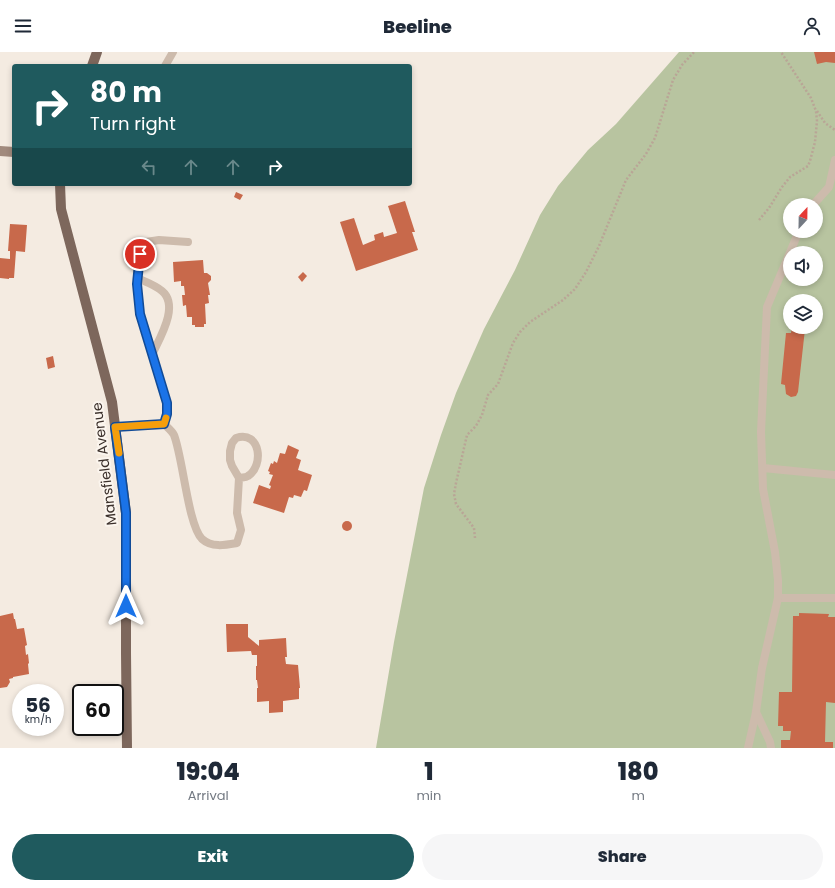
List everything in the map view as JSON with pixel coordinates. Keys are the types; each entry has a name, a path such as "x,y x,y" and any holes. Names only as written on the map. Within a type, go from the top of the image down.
{"main road":[{"path":"93,64 97,52"},
{"path":"0,151 12,152"},
{"name":"Mansfield Avenue","path":"60,186 61,209 112,402 126,513 127,748"}],"lane":[{"path":"166,64 173,52"},
{"path":"819,198 829,187 835,160"},
{"path":"748,748 756,712 762,668 778,598 775,552 763,489 761,432 767,308 796,238"},
{"path":"164,424 167,414 167,403 140,314 137,278 140,254 146,242 159,240 188,242"},
{"path":"137,278 164,292 169,302 169,316 152,355"},
{"path":"115,427 164,424"},
{"path":"164,424 173,434 181,461 194,524 202,538 210,543 220,546 237,543 241,530 237,513 239,478 232,466 230,451 232,443 236,438 246,436 252,439 256,444 258,451 257,464 254,471 248,476 239,478"},
{"path":"763,468 835,475"},
{"path":"778,598 835,598"},
{"path":"756,712 770,742 771,748"}],"path":[{"path":"475,538 474,528 456,504 454,494 467,435 476,426 482,415 488,395 498,384 513,343 520,332 530,322 563,300 575,289 586,272 600,246 626,180 646,154 655,138 673,80 694,52"},
{"path":"759,220 790,177 808,166 815,142 817,121 816,111 811,98 781,52"},
{"path":"816,111 825,123 835,130"}],"green space":[{"path":"679,52 835,52 835,748 376,748 394,642 424,488 441,435 456,393 484,329 515,270 540,215 558,186 588,150 616,124"}],"building":[{"path":"814,52 835,52 835,63 826,62 817,64"},
{"path":"236,192 243,195 240,200 234,197"},
{"path":"405,201 415,232 412,232 418,250 356,271 340,222 354,218 363,245 375,240 374,235 383,232 384,237 397,233 388,206"},
{"path":"10,224 27,225 25,252 16,251 14,278 9,279 0,278 0,258 10,259 10,251 8,251"},
{"path":"203,260 204,273 211,276 211,280 208,283 210,295 208,295 209,303 205,304 206,324 204,324 204,327 195,327 195,325 192,325 192,317 187,317 186,305 183,306 182,295 185,295 184,286 181,286 181,281 174,282 173,262"},
{"path":"303,272 307,276 302,282 298,277"},
{"path":"786,334 804,334 798,392 796,396 791,397 786,394 785,385 781,384"},
{"path":"53,356 55,367 48,369 46,358"},
{"path":"288,445 299,450 296,458 301,460 298,470 312,475 307,491 304,490 301,497 294,495 293,498 289,497 284,513 253,503 259,485 270,489 271,486 269,485 273,475 269,474 270,472 268,471 271,463 273,464 274,461 277,463 280,453 285,454"},
{"path":"345,521 349,521 351,522 351,530 345,531 342,528 342,524"},
{"path":"13,613 17,629 24,628 29,674 13,677 9,679 10,682 7,687 0,688 0,616"},
{"path":"799,613 829,614 828,617 835,617 835,703 826,702 825,742 833,742 833,748 781,748 781,740 790,740 791,731 783,731 783,726 778,726 779,692 792,692 793,616 799,616"},
{"path":"226,624 248,624 248,637 259,646 259,640 286,638 286,664 298,665 300,688 299,699 283,701 283,712 269,713 269,701 257,702 257,655 252,655 251,651 227,652"}],"slow traffic":[{"path":"119,453 115,427 164,424 166,418"}],"route":[{"path":"126,606 126,513 115,427 164,424 167,414 167,403 146,338 140,314 137,284 140,254"}]}
